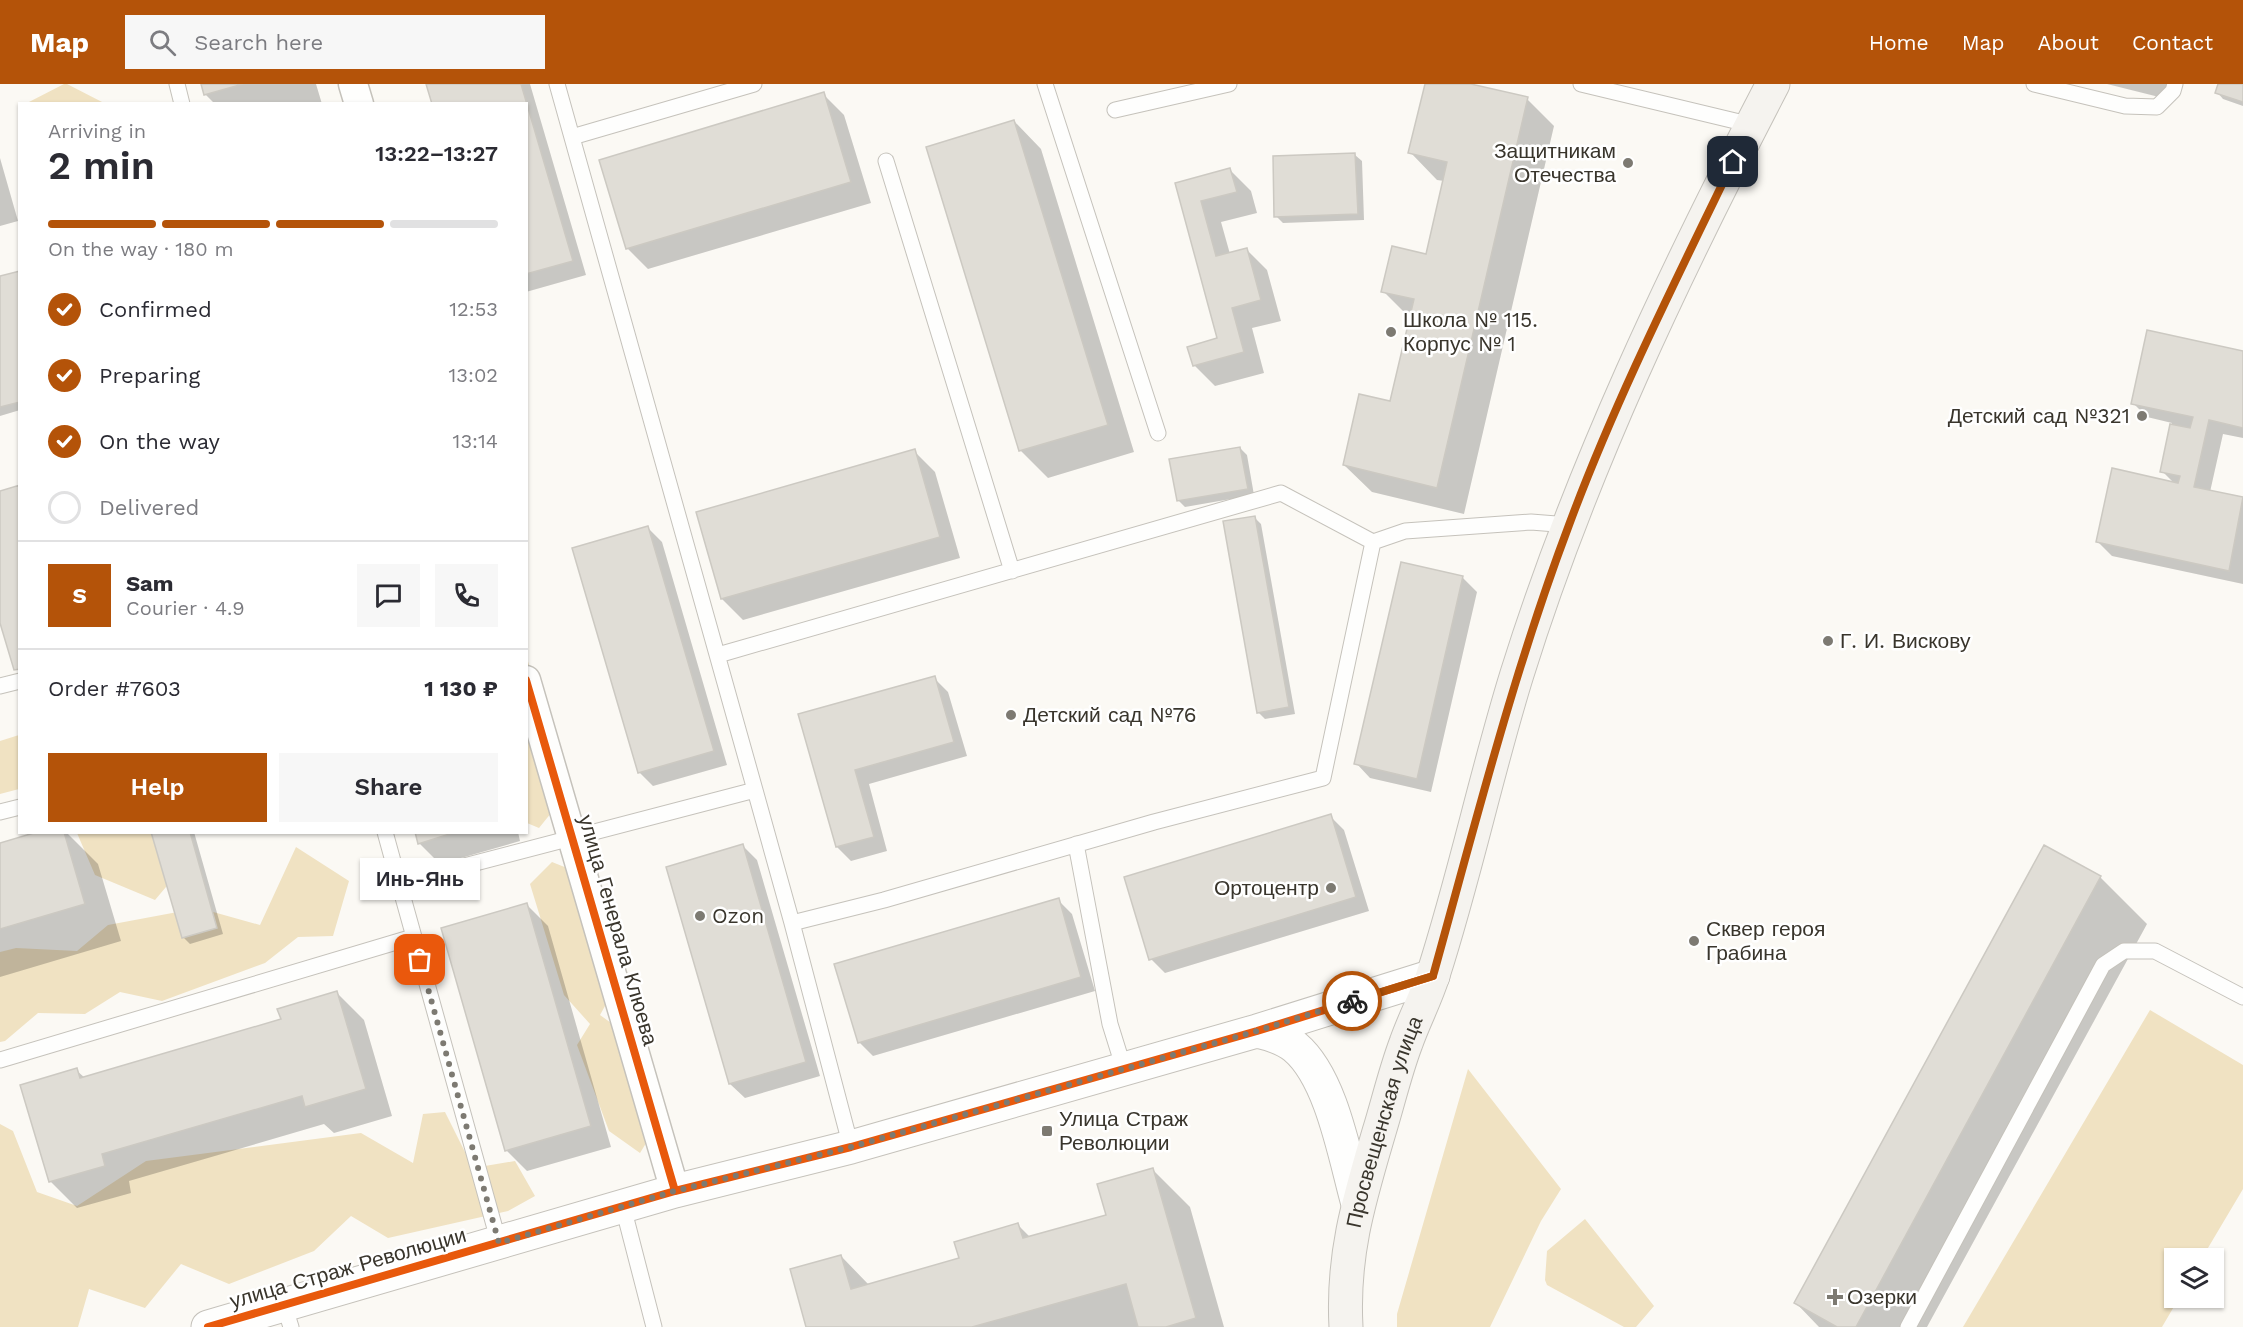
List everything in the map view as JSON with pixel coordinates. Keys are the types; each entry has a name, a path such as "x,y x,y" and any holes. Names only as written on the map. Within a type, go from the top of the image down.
{"main road":[{"name":"Просвещенская улица","path":"1346,1327 1346,1267 1358,1204 1405,1046 1433,976 1517,675 1569,525 1647,339 1773,84"}],"street":[{"path":"353,84 358,102"},
{"name":"улица Генерала Клюева","path":"528,687 675,1191"},
{"name":"улица Страж Революции","path":"208,1327 287,1316 499,1243 675,1191 851,1147 1257,1031 1433,976"},
{"path":"1257,1031 1278,1037 1293,1045 1307,1059 1317,1076 1329,1100 1358,1204"}],"lane":[{"path":"177,84 182,102"},
{"path":"557,84 718,655 851,1147"},
{"path":"572,137 754,84"},
{"path":"1045,84 1158,433"},
{"path":"1115,110 1229,84"},
{"path":"1581,84 1752,125"},
{"path":"2034,84 2125,106 2157,107 2173,91 2175,84"},
{"path":"886,161 1012,571"},
{"path":"718,655 1281,493 1373,542 1405,531 1531,522 1569,525"},
{"path":"792,923 884,900 1234,800 1323,778 1373,542"},
{"path":"0,686 18,684"},
{"path":"399,884 755,790"},
{"path":"0,812 18,808"},
{"path":"386,834 499,1243"},
{"path":"1076,844 1110,1023 1124,1069"},
{"path":"0,1060 413,937"},
{"path":"1908,1327 2103,965 2124,951 2155,951 2243,997"},
{"path":"623,1207 654,1327"}],"shaded area":[{"path":"67,84 102,102 29,102"},
{"path":"528,661 537,690 560,802 539,828 528,823"},
{"path":"18,735 18,789 0,794 0,741"},
{"path":"77,834 185,834 193,855 155,900 95,875"},
{"path":"296,847 349,881 333,936 298,937 265,963 162,1001 120,992 85,1014 38,1013 5,1041 0,1042 0,952 16,948 77,951 108,925 199,908 260,925"},
{"path":"552,862 577,872 615,988 600,1015 632,1038 659,1122 640,1153 609,1131 577,1045 590,1024 564,995 530,884"},
{"path":"2150,1010 2243,1065 2243,1189 2208,1248 2164,1248 2164,1308 2173,1308 2162,1327 1963,1327"},
{"path":"1468,1069 1561,1189 1541,1221 1490,1327 1397,1327 1397,1314"},
{"path":"445,1112 473,1168 515,1161 535,1196 508,1211 388,1238 351,1216 314,1251 229,1284 181,1264 145,1308 89,1289 78,1327 0,1327 0,1124 13,1131 37,1192 77,1206 146,1161 361,1133 413,1163 423,1114"},
{"path":"1585,1219 1654,1306 1636,1327 1624,1327 1547,1285 1545,1280 1547,1251"}],"building":[{"path":"201,84 243,84 204,95"},
{"path":"426,84 521,84 526,102 431,102"},
{"path":"1425,84 1471,84 1528,97 1437,488 1343,465 1359,394 1390,401 1414,299 1381,292 1392,246 1426,254 1447,162 1408,153"},
{"path":"2218,84 2243,84 2243,102 2215,93"},
{"path":"824,92 851,182 626,249 599,160"},
{"path":"528,108 573,261 528,273"},
{"path":"1014,120 1108,425 1019,451 926,147"},
{"path":"1355,153 1358,214 1274,217 1273,156"},
{"path":"1230,168 1237,192 1201,201 1216,256 1247,248 1261,300 1232,308 1244,352 1193,366 1187,347 1217,338 1175,183"},
{"path":"18,272 18,402 0,407 0,276"},
{"path":"2147,330 2243,351 2243,428 2209,420 2194,487 2243,497 2229,571 2096,542 2112,468 2178,483 2180,476 2160,472 2170,424 2190,428 2193,417 2131,404"},
{"path":"1240,447 1248,489 1177,501 1169,459"},
{"path":"915,449 940,537 721,599 696,512"},
{"path":"18,486 18,669 14,670 0,623 0,491"},
{"path":"1255,516 1289,707 1257,713 1223,521"},
{"path":"648,526 714,751 638,773 572,548"},
{"path":"1401,562 1463,576 1417,779 1354,764"},
{"path":"935,676 954,742 855,770 874,837 836,847 798,714"},
{"path":"1331,814 1356,897 1149,960 1124,877"},
{"path":"30,834 65,834 85,904 0,929 0,843"},
{"path":"152,834 191,834 217,928 182,938"},
{"path":"416,834 450,834 418,844"},
{"path":"743,844 806,1062 729,1084 666,867"},
{"path":"2044,845 2101,876 1856,1327 1837,1327 1794,1303"},
{"path":"1059,898 1081,977 858,1043 834,964"},
{"path":"527,903 591,1126 505,1151 441,928"},
{"path":"337,991 366,1089 305,1107 302,1096 102,1154 105,1166 49,1182 20,1085 77,1068 80,1078 281,1019 277,1009"},
{"path":"1153,1168 1196,1318 1166,1327 1138,1327 1126,1284 972,1327 806,1327 790,1269 841,1255 851,1289 959,1258 954,1242 1018,1223 1023,1238 1106,1215 1097,1184"}],"cycle path":[{"path":"528,687 675,1191"},
{"path":"208,1327 675,1191 851,1147 1257,1031 1433,976"}],"way so far":[{"path":"420,960 499,1243 675,1191 851,1147 1257,1031 1352,1001"}],"place":[{"name":"Защитникам Отечества","path":"1628,163"},
{"name":"Школа № 115. Корпус № 1","path":"1391,332"},
{"name":"Детский сад №321","path":"2142,416"},
{"name":"Г. И. Вискову","path":"1828,641"},
{"name":"Детский сад №76","path":"1011,715"},
{"name":"Ортоцентр","path":"1331,888"},
{"name":"Ozon","path":"700,916"},
{"name":"Сквер героя Грабина","path":"1694,941"},
{"name":"Инь-Янь","path":"420,960"},
{"name":"Улица Страж Революции","path":"1047,1131"},
{"name":"Озерки","path":"1835,1297"}],"route":[{"path":"1352,1001 1433,976 1517,675 1569,525 1647,339 1733,162"}]}
